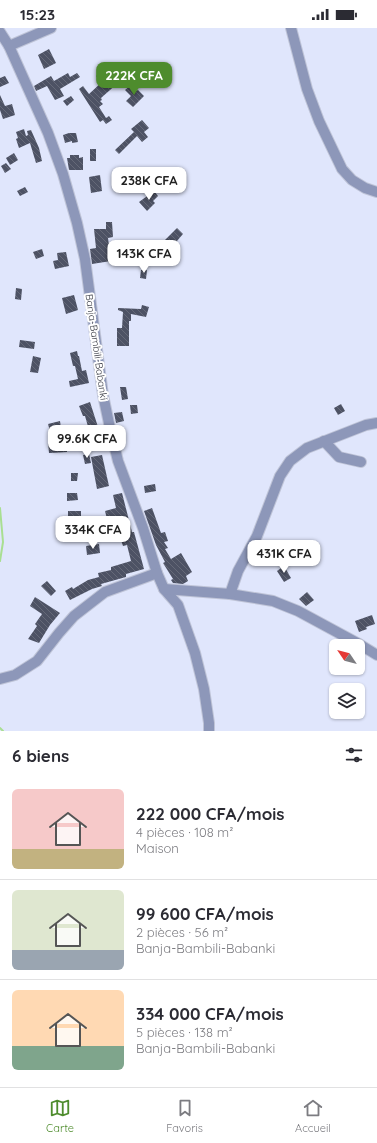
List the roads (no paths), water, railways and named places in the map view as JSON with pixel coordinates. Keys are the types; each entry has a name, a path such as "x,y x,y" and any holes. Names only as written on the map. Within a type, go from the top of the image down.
{"street":[{"path":"9,46 51,28"},
{"path":"291,28 307,89 319,121 342,169 352,180 365,188 377,192"},
{"name":"Banja-Bambili-Babanki","path":"0,32 9,46 48,133 77,223 85,259 103,395 113,441 118,460 143,528 157,573 164,589 178,605 195,653 204,689 209,728"},
{"path":"230,594 238,571 257,536 284,471 290,461 307,448 366,425 377,424"},
{"path":"324,441 339,457 361,462"},
{"path":"0,680 15,675 37,661 74,616 105,592 157,573"},
{"path":"164,589 230,594 273,601 298,611 377,654"}],"waterway":[{"path":"0,508 3,542 0,561"},
{"path":"0,728 3,731"}]}
